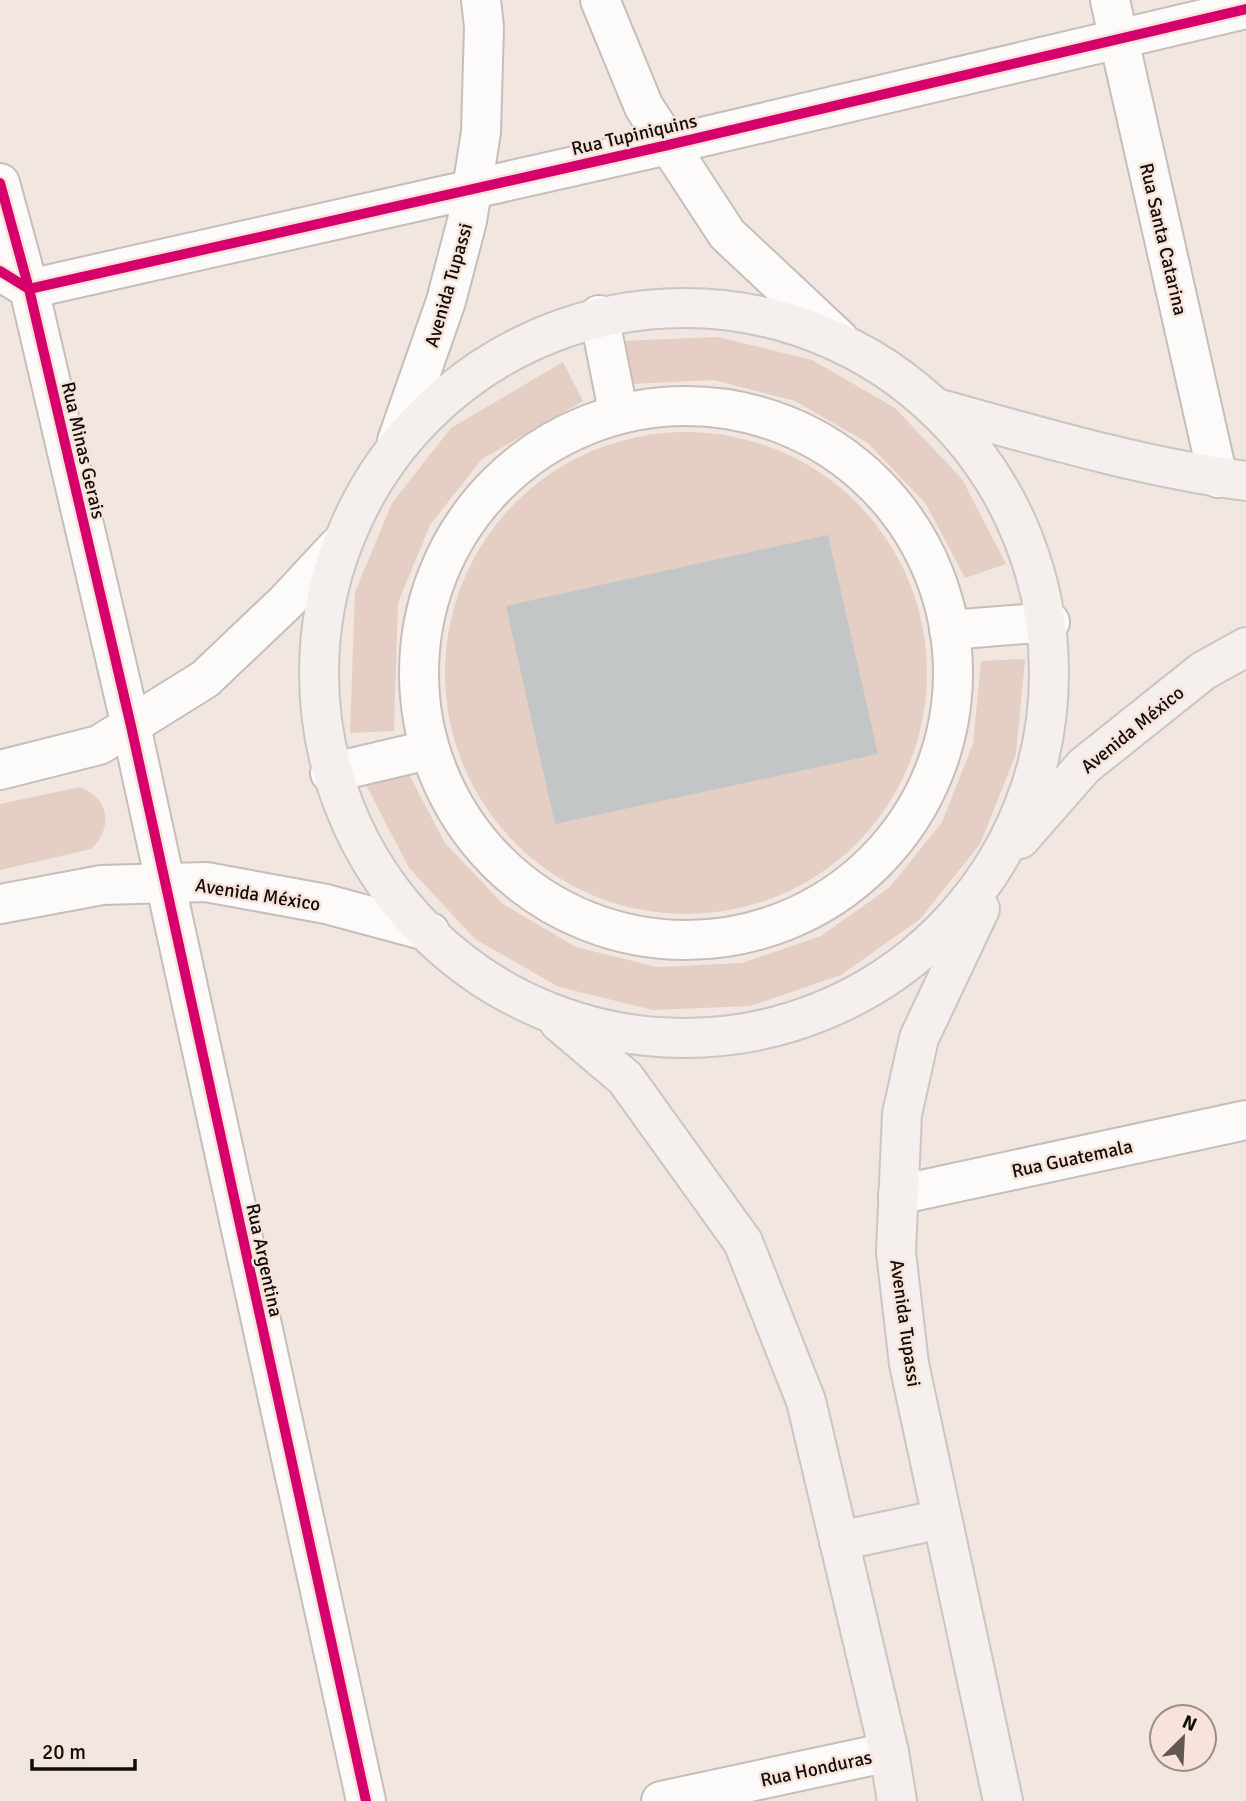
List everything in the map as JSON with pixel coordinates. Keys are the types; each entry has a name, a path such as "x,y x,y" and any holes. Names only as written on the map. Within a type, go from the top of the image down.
{"main road":[{"path":"721,307 839,339 940,409 1013,506 1050,622 1047,744 1004,858 926,952 822,1015 704,1040 584,1026 475,975 388,890 330,774 316,663 338,545 397,441 487,361 599,315 721,307"},
{"path":"940,409 1086,449 1185,473 1232,480"},
{"name":"Avenida México","path":"1004,858 1084,766 1203,671 1246,647"},
{"name":"Avenida Tupassi","path":"1003,1801 909,1364 896,1252 902,1114 919,1038 1004,858"},
{"path":"539,1005 625,1078 743,1242 806,1401 889,1752 897,1801"},
{"path":"839,1541 943,1519"}],"street":[{"name":"Avenida Tupassi","path":"397,441 446,301 467,221 481,132 484,27 481,0"},
{"path":"600,0 644,107 726,234 839,339"},
{"name":"Rua Santa Catarina","path":"1110,0 1232,480"},
{"name":"Rua Tupiniquins","path":"14,280 473,189 1246,9"},
{"name":"Rua Minas Gerais","path":"0,183 14,280 131,726"},
{"path":"599,315 618,411"},
{"path":"711,406 786,425 852,463 905,519 940,587 948,630 955,662 947,738 919,809 872,869 809,913 737,937 660,940 585,922 519,884 466,828 428,750 416,685 424,609 452,538 500,478 562,435 618,411 711,406"},
{"path":"0,770 99,745 205,679 286,602 338,545"},
{"path":"948,630 1050,622"},
{"name":"Rua Argentina","path":"131,726 366,1801"},
{"path":"330,774 428,750"},
{"name":"Avenida México","path":"0,904 102,885 206,882 326,904 430,932"},
{"name":"Rua Guatemala","path":"898,1195 1246,1120"},
{"name":"Rua Honduras","path":"661,1801 889,1752"}],"shaded area":[{"path":"718,337 812,360 895,408 962,479 1006,564 965,578 926,504 868,443 795,401 714,380 630,384 621,341"},
{"path":"563,362 583,401 482,459 430,525 398,603 394,731 350,733 355,592 392,503 451,428"},
{"path":"686,432 733,436 778,450 820,472 857,502 887,539 909,581 923,626 927,673 923,720 909,765 887,807 857,844 820,874 778,896 733,910 686,914 639,910 594,896 552,874 515,844 485,807 463,765 449,720 445,673 449,626 463,581 485,539 515,502 552,472 594,450 639,436"},
{"path":"1025,659 1016,754 980,844 920,919 841,975 750,1006 653,1010 559,987 475,939 409,868 365,783 406,769 445,843 503,904 576,947 657,967 742,963 821,936 890,887 942,822 973,744 981,661"},
{"path":"80,787 97,798 105,814 103,832 91,849 0,870 0,804"}],"building":[{"path":"828,535 878,754 555,824 506,606"}],"cycle path":[{"path":"0,271 29,289 668,145 1246,9"},
{"path":"0,183 29,289 131,726 366,1801"}]}
